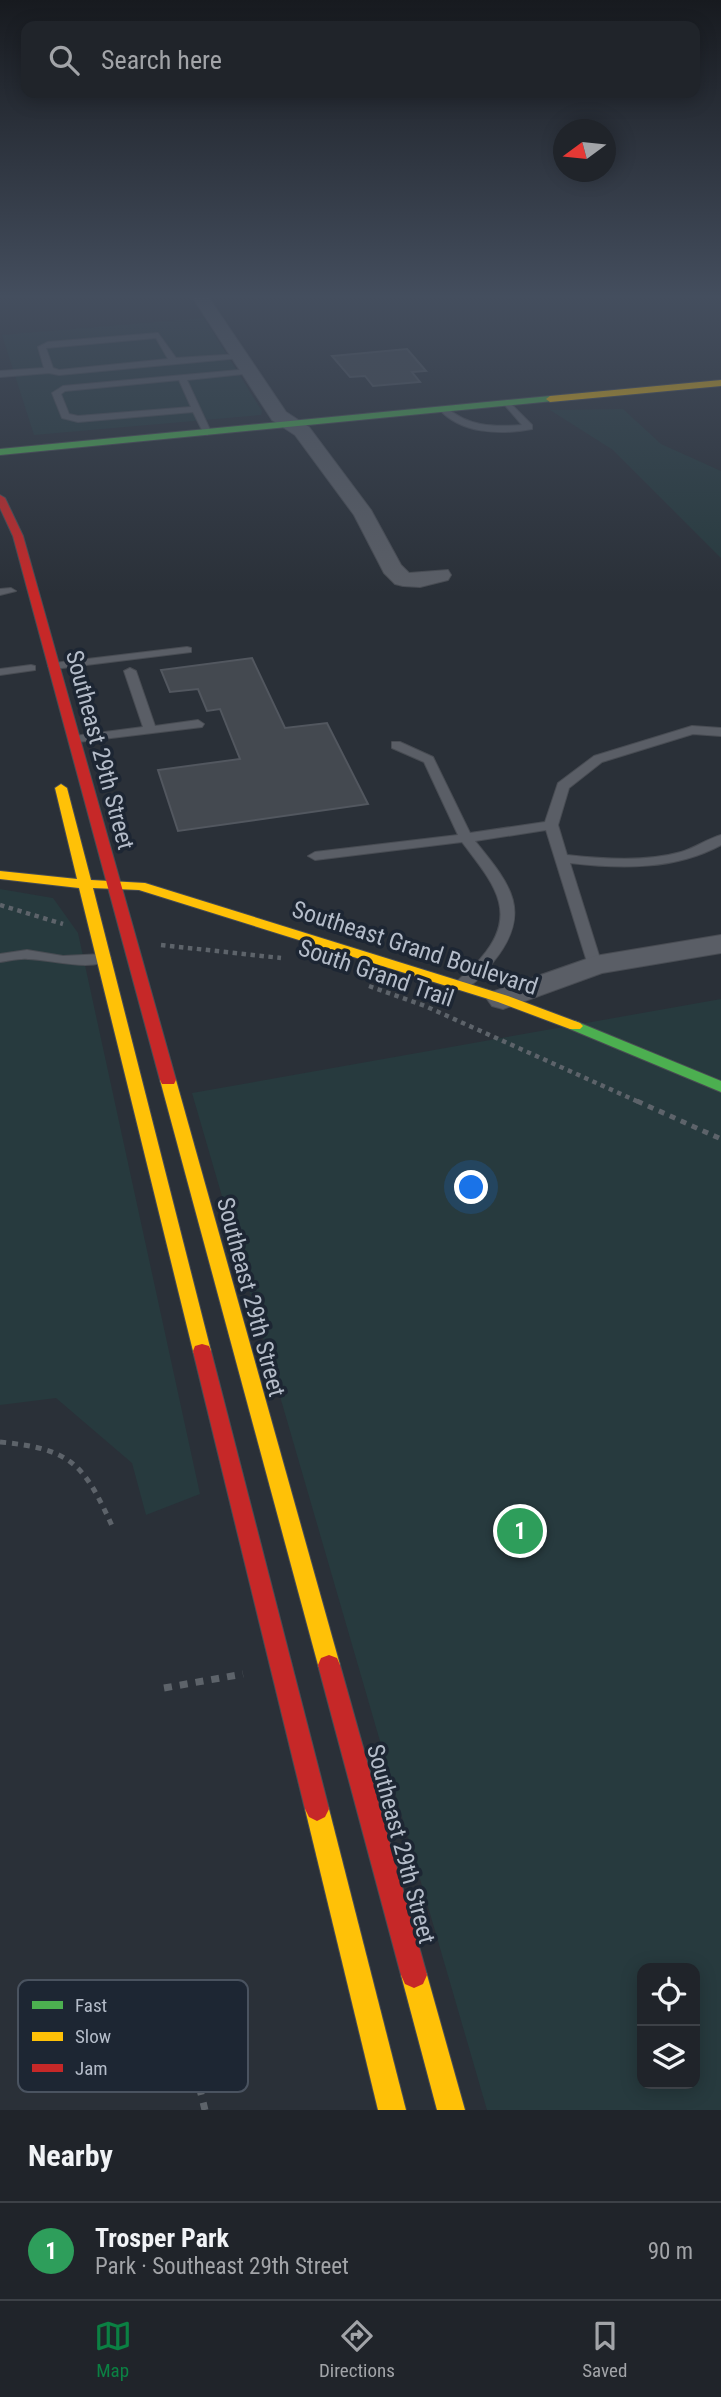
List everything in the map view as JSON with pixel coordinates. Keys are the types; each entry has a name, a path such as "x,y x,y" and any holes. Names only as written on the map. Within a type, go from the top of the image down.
{"main road":[{"path":"0,452 577,396"},
{"name":"Southeast 29th Street","path":"0,498 18,536 451,2110"},
{"path":"31,668 54,666"},
{"name":"Southeast 29th Street","path":"56,771 87,884 392,2110"},
{"name":"Southeast Grand Boulevard","path":"0,875 87,884 140,886 503,999 614,1041 721,1087"}],"street":[{"path":"266,396 279,416 302,431 364,514 392,568 404,579 420,580 440,575"},
{"path":"503,999 595,965 721,944"}],"lane":[{"path":"57,396 65,416 78,419 196,409"},
{"path":"190,396 207,432"},
{"path":"443,409 449,415 493,431 529,427 507,403"},
{"path":"107,409 122,410 125,415"},
{"path":"78,419 87,411"},
{"path":"54,666 187,650"},
{"path":"0,672 31,668"},
{"path":"130,671 150,730"},
{"path":"74,740 198,724"},
{"path":"595,965 551,825 563,786 598,759 692,730 721,732"},
{"path":"396,745 429,760 466,838 491,870 508,903 505,932 488,960 461,985"},
{"path":"315,856 551,825"},
{"path":"561,859 606,864 674,857 711,846 721,839"},
{"path":"0,958 27,954 63,960 104,958"}],"path":[{"path":"0,905 97,932"},
{"name":"South Grand Trail","path":"129,940 293,960"},
{"name":"South Grand Trail","path":"365,985 425,1006 721,1139"},
{"path":"0,1442 40,1444 73,1461 92,1482 113,1528"},
{"path":"201,2092 205,2110"}],"green space":[{"path":"22,396 253,396 262,411 261,415 34,435"},
{"path":"623,409 661,444 721,471 721,558 613,450 550,410"},
{"path":"0,889 53,898 78,933 200,1494 146,1515 132,1463 56,1398 0,1405"},
{"path":"721,999 721,2110 487,2110 192,1093"}],"building":[{"path":"252,658 285,728 327,723 368,804 178,831 158,770 240,759 220,709 207,711 198,689 170,692 161,670"}],"traffic: fast":[{"path":"0,452 550,399"},
{"path":"575,1026 721,1087"}],"traffic: slow":[{"path":"550,399 577,396"},
{"path":"61,788 202,1351"},
{"path":"0,875 64,883 140,886 503,999 575,1026"},
{"path":"168,1080 329,1665"},
{"path":"317,1809 392,2110"},
{"path":"414,1975 451,2110"}],"traffic: jam":[{"path":"0,498 18,536 168,1080"},
{"path":"202,1351 317,1809"},
{"path":"329,1665 414,1975"}],"place":[{"name":"Trosper Park","path":"520,1531"}]}
